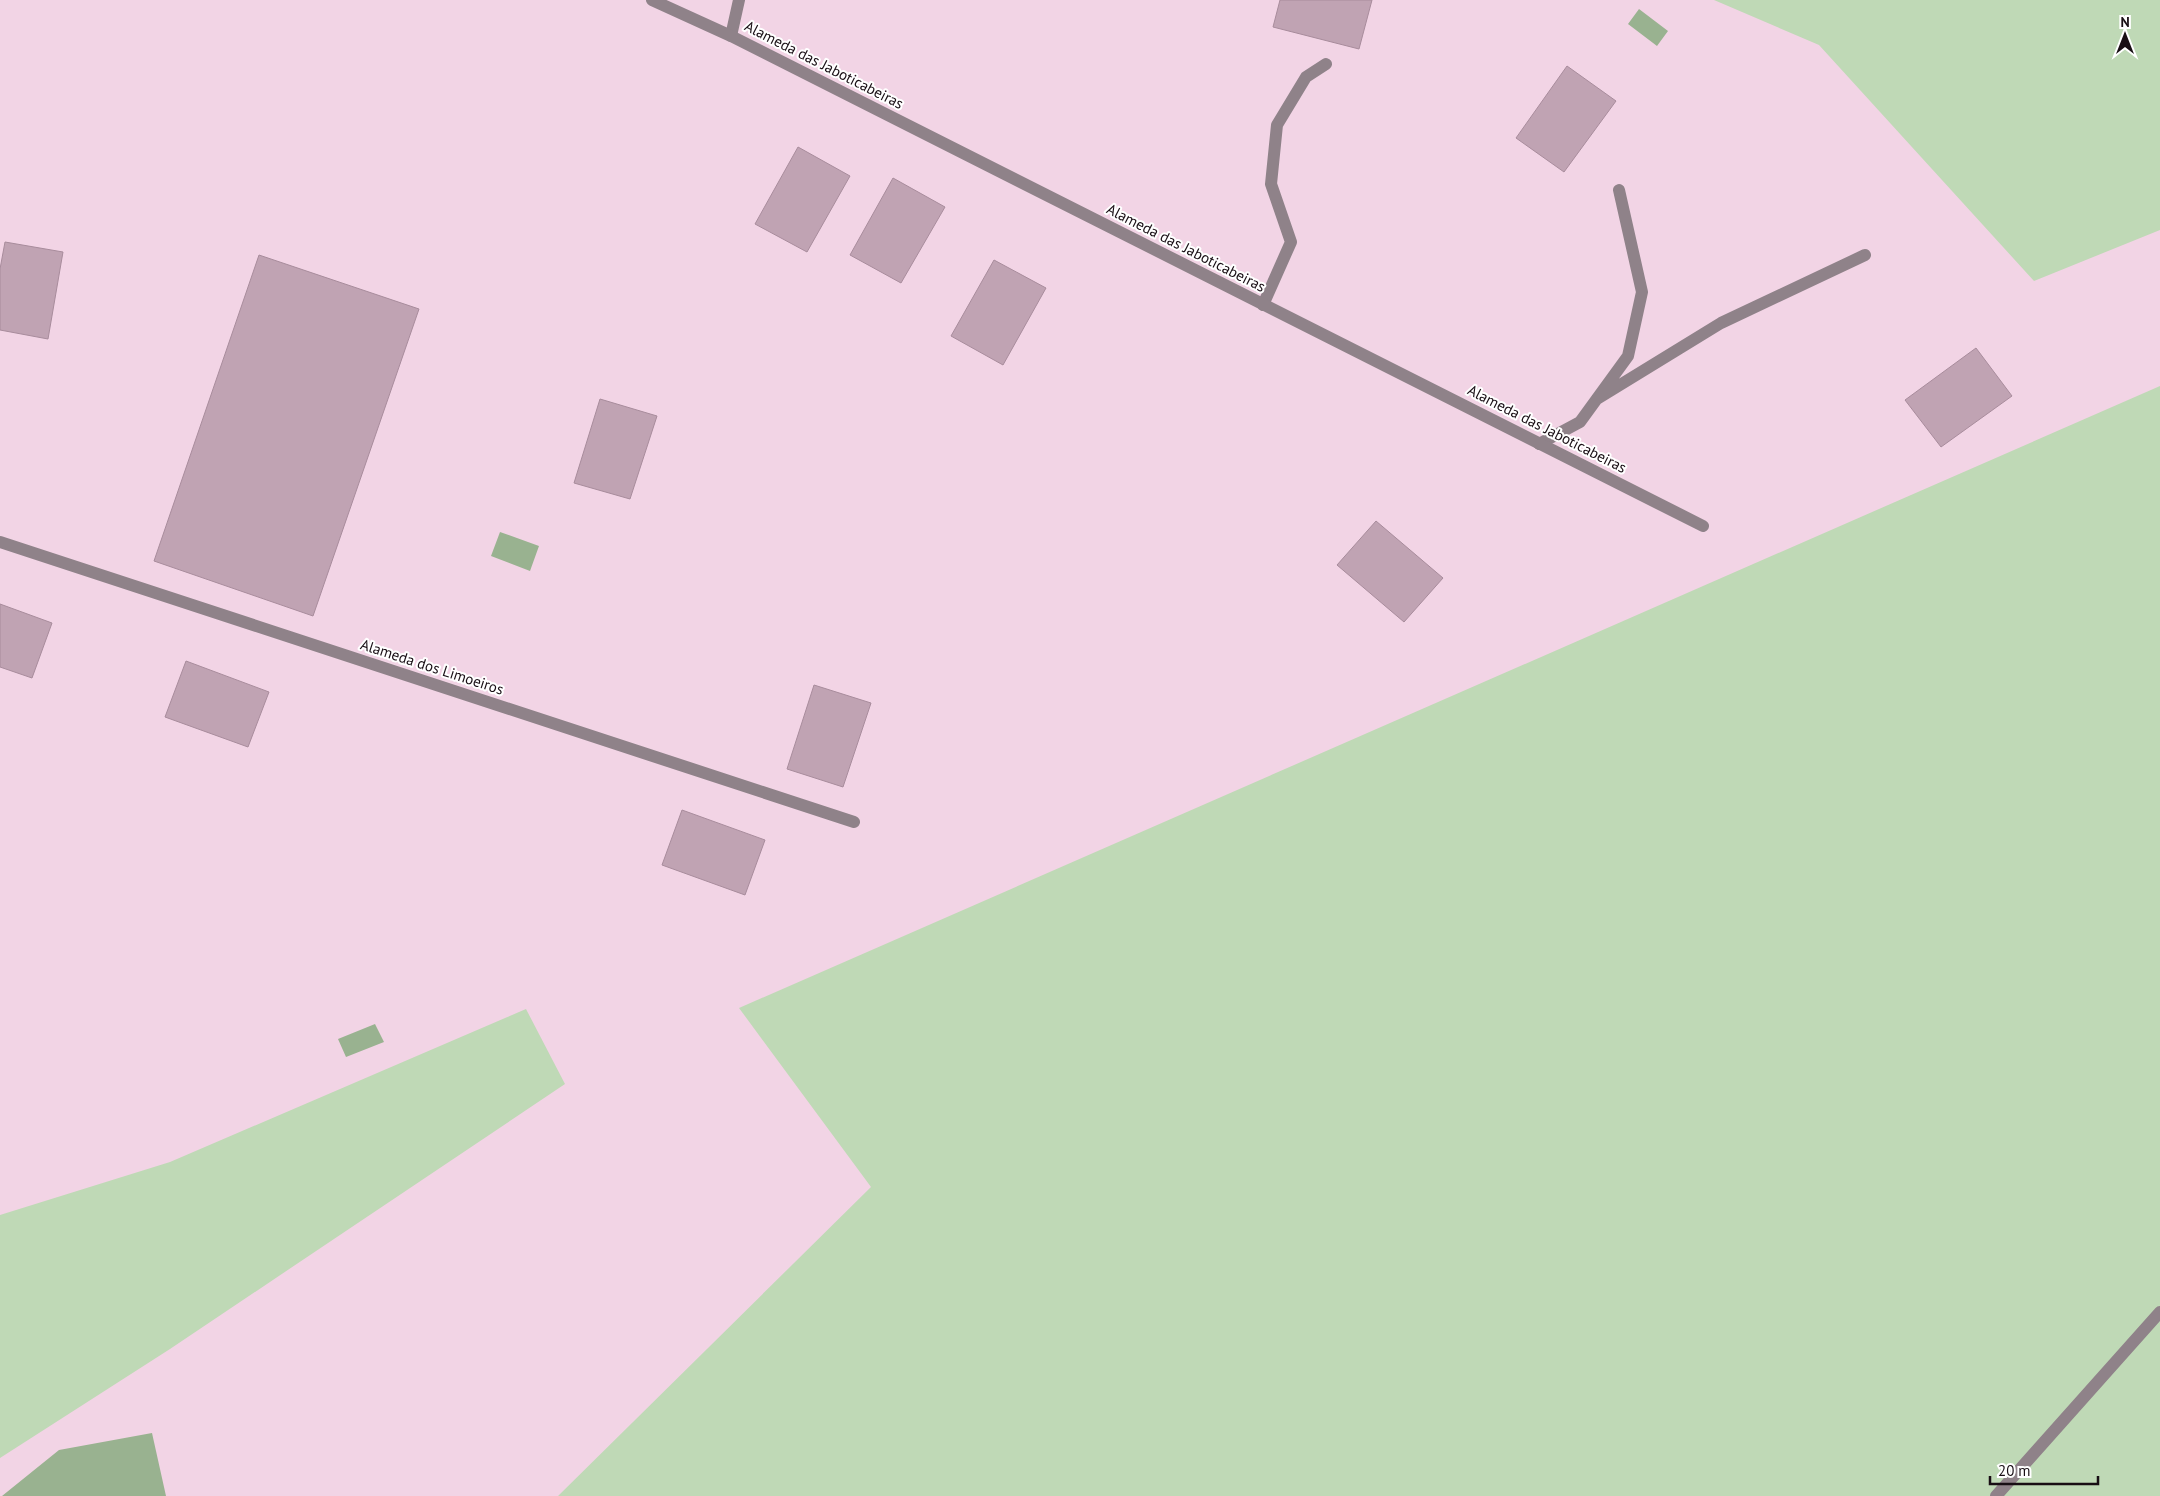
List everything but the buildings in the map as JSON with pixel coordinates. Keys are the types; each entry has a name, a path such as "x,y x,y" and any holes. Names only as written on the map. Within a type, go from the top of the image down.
{"street":[{"name":"Alameda das Jaboticabeiras","path":"652,0 731,36 1703,526"},
{"path":"731,36 739,0"},
{"path":"1263,305 1291,242 1271,184 1277,125 1306,77 1326,64"},
{"path":"1539,444 1580,422 1628,356 1642,292 1619,190"},
{"path":"1597,399 1721,323 1865,256"},
{"name":"Alameda dos Limoeiros","path":"0,542 854,822"},
{"path":"1996,1496 2160,1312"}],"shaded area":[{"path":"1714,0 2160,0 2160,230 2034,281 1819,45"},
{"path":"1639,9 1668,31 1657,46 1628,24"},
{"path":"2160,386 2160,1496 558,1496 871,1187 739,1008"},
{"path":"500,532 539,546 530,571 491,556"},
{"path":"526,1009 565,1084 170,1349 0,1458 0,1215 170,1162"},
{"path":"375,1024 384,1042 346,1057 338,1039"},
{"path":"152,1433 166,1496 2,1496 59,1450"}]}
